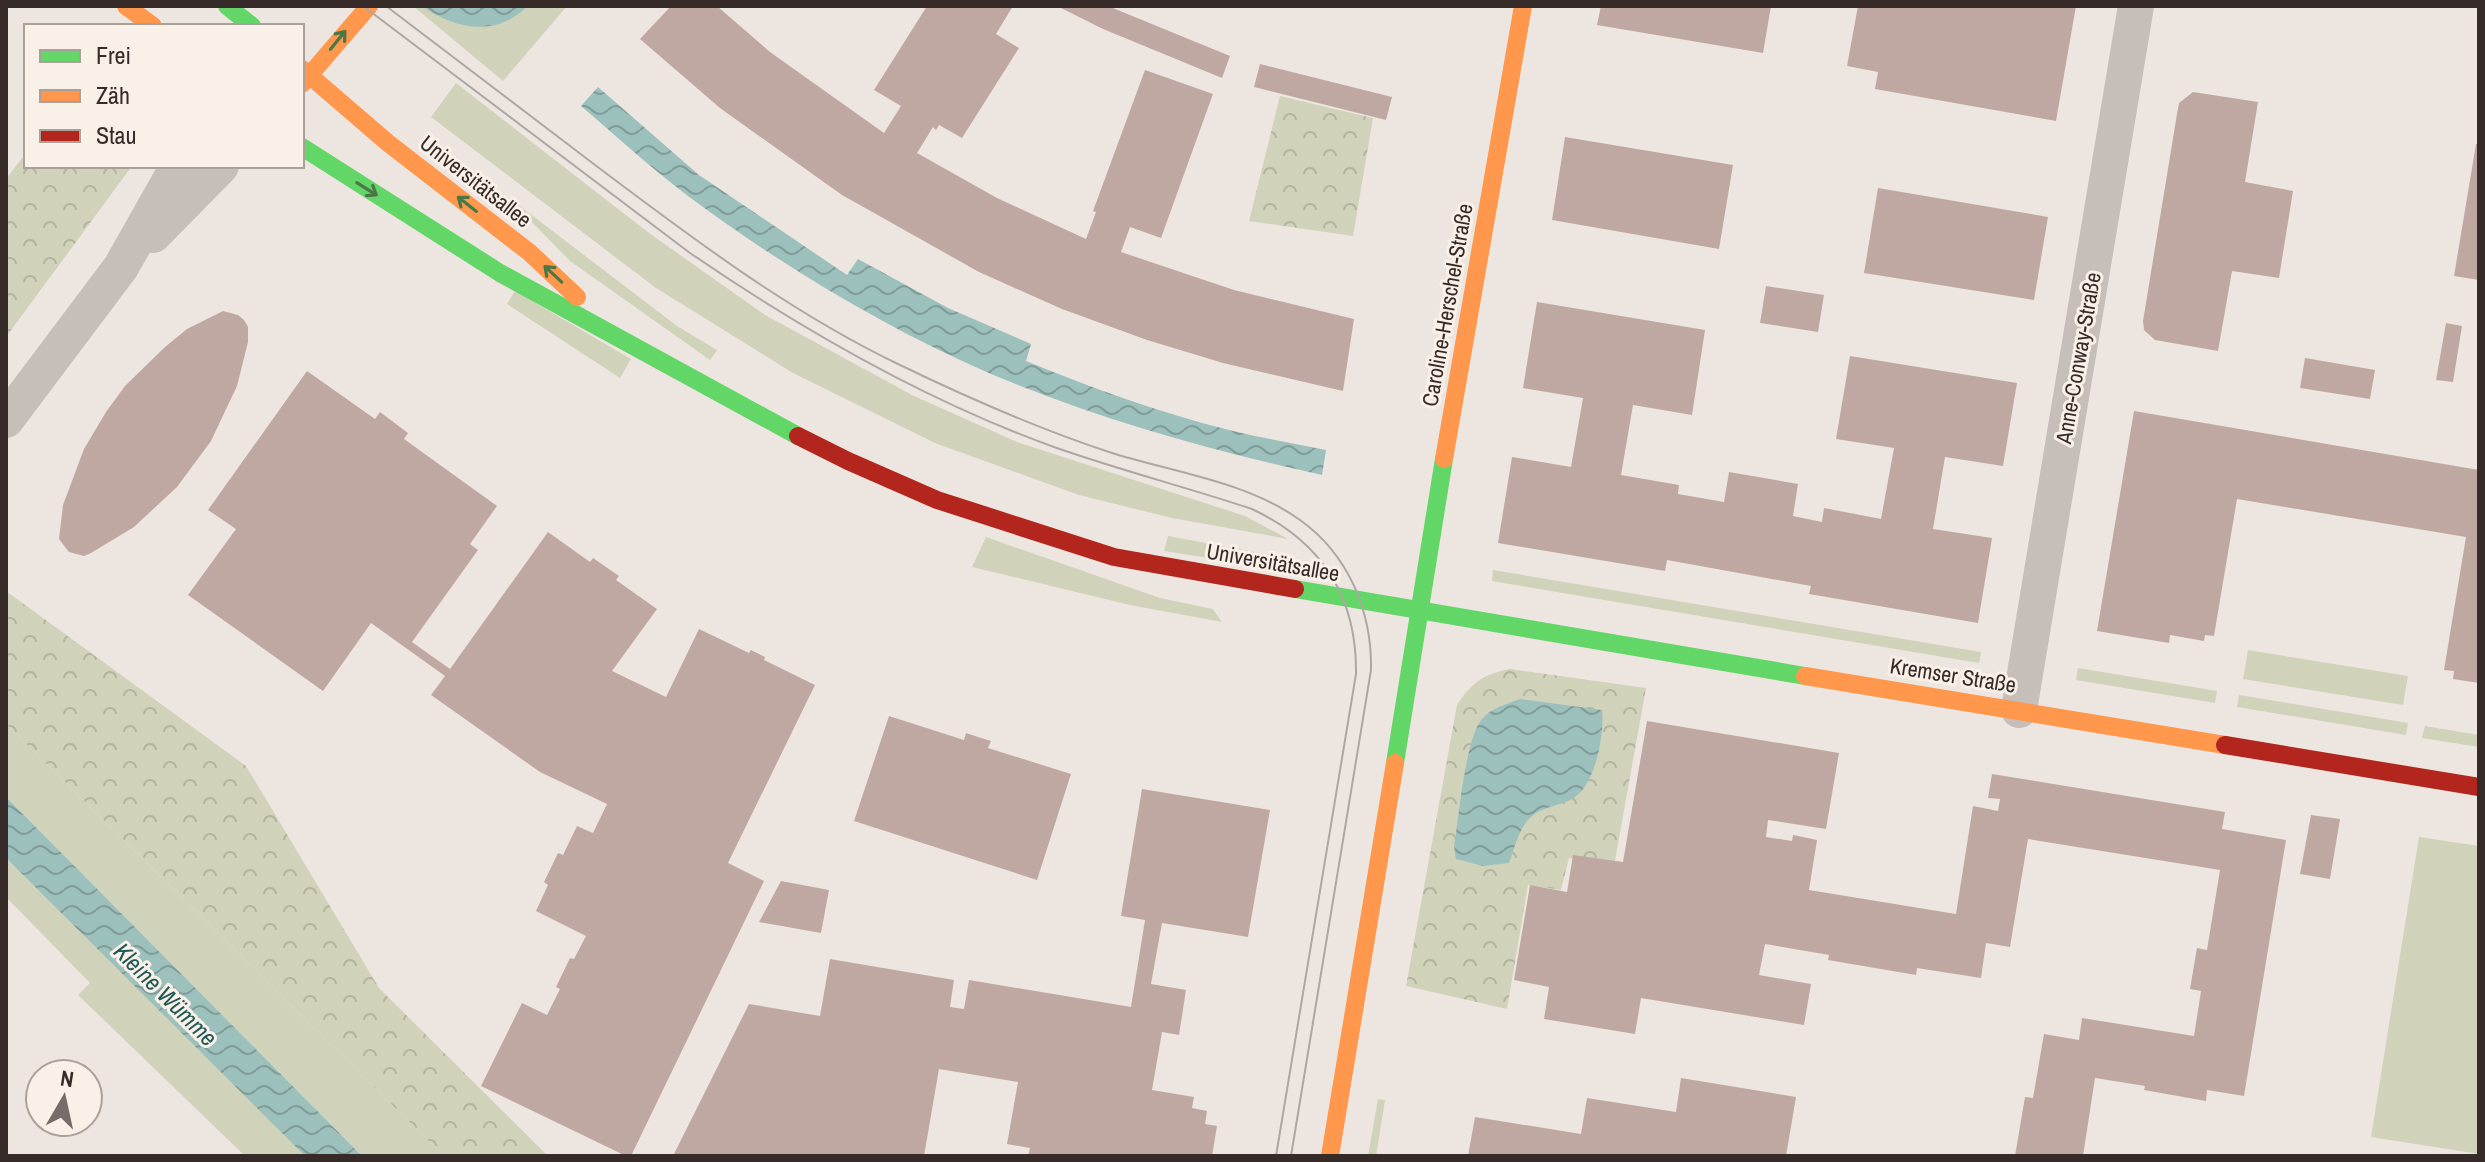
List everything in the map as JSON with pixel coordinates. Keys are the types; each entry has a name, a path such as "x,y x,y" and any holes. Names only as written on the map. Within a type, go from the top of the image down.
{"street":[{"path":"126,6 150,24"},
{"path":"227,6 250,24"},
{"path":"305,76 369,6"},
{"name":"Caroline-Herschel-Straße","path":"1419,612 1523,6"},
{"name":"Anne-Conway-Straße","path":"2019,710 2136,6"},
{"name":"Universitätsallee","path":"305,76 529,252 617,335"},
{"name":"Universitätsallee","path":"304,148 500,273 760,416 848,461 948,504 1114,557 1419,612"},
{"path":"6,420 121,267 177,168"},
{"path":"121,267 219,168"},
{"path":"1330,1156 1419,612"},
{"name":"Kremser Straße","path":"1419,612 2479,787"}],"green space":[{"path":"413,6 567,6 503,81"},
{"path":"456,83 649,233 765,315 914,396 1017,442 1245,516 1288,539 1172,518 1079,495 935,443 793,373 656,288 431,117"},
{"path":"1280,96 1373,118 1353,236 1249,221"},
{"path":"24,156 24,168 131,168 6,337 6,179"},
{"path":"508,197 677,326 717,350 710,360 570,261 527,217 505,200"},
{"path":"515,291 631,359 620,378 507,304"},
{"path":"1168,536 1281,557 1279,569 1164,551"},
{"path":"986,537 1160,598 1213,609 1222,622 1130,605 972,567"},
{"path":"1493,570 1981,652 1979,663 1492,581"},
{"path":"6,591 246,766 379,988 548,1156 444,1156 6,724"},
{"path":"2248,650 2408,676 2403,705 2243,679"},
{"path":"2078,668 2217,691 2215,703 2076,680"},
{"path":"1510,669 1646,688 1614,866 1569,858 1561,890 1528,885 1507,1009 1406,986 1457,705 1479,680"},
{"path":"2239,695 2408,723 2406,735 2237,707"},
{"path":"6,724 444,1156 362,1156 6,797"},
{"path":"2425,726 2479,735 2479,747 2422,738"},
{"path":"2419,837 2479,846 2479,1154 2371,1137"},
{"path":"6,858 305,1156 245,1156 78,995 90,983 6,897"},
{"path":"1378,1099 1385,1100 1376,1156 1368,1156"}],"water":[{"path":"422,6 527,6 502,23 475,27 448,20"},
{"path":"598,87 699,175 847,275 858,259 948,308 1031,344 1026,361 1101,390 1203,423 1326,450 1322,475 1196,444 1072,405 991,374 873,316 759,246 661,174 581,106"},
{"path":"1520,699 1602,710 1602,731 1593,770 1575,797 1535,814 1526,822 1509,863 1483,866 1456,859 1454,847 1464,780 1476,729 1490,712"},
{"name":"Kleine Wümme","path":"6,797 362,1156 305,1156 6,858"}],"building":[{"path":"671,6 717,6 770,52 884,133 901,106 874,90 927,6 1013,6 996,34 1019,48 962,138 939,125 936,130 933,127 917,153 997,198 1086,239 1096,212 1093,211 1145,70 1213,94 1161,238 1130,227 1121,252 1234,290 1354,319 1343,391 1223,363 1062,309 979,272 842,195 720,108 640,39"},
{"path":"1057,6 1108,6 1230,56 1222,78 1103,29"},
{"path":"1601,6 1771,6 1763,53 1597,25"},
{"path":"1858,6 2076,6 2056,121 1875,89 1878,72 1847,66"},
{"path":"1260,64 1392,97 1386,120 1254,87"},
{"path":"2193,92 2258,102 2245,182 2293,191 2279,278 2232,271 2218,351 2155,340 2144,330 2143,321 2179,103"},
{"path":"1565,137 1733,165 1719,249 1552,220"},
{"path":"2476,144 2479,144 2479,280 2454,276"},
{"path":"1878,188 2048,217 2034,300 1864,273"},
{"path":"1766,286 1824,295 1818,332 1760,323"},
{"path":"1537,302 1705,330 1692,415 1633,405 1621,475 1679,485 1678,494 1724,502 1729,472 1798,484 1793,516 1822,522 1824,508 1881,519 1894,448 1836,439 1850,356 2017,383 2003,466 1945,457 1933,529 1992,538 1978,623 1809,594 1811,586 1667,560 1665,571 1498,543 1512,457 1571,467 1583,398 1523,388"},
{"path":"223,311 244,320 248,327 248,342 237,386 211,441 177,487 134,527 84,556 69,552 59,539 63,505 84,449 106,412 125,386 165,347 187,329"},
{"path":"2446,323 2462,326 2453,382 2436,380"},
{"path":"2305,358 2375,370 2370,399 2300,388"},
{"path":"307,371 375,419 380,412 408,433 404,439 497,506 470,544 478,550 412,642 450,669 548,532 590,562 593,558 619,576 616,580 657,609 612,671 666,697 699,629 749,653 751,650 765,657 764,660 815,685 728,863 764,881 631,1156 481,1086 522,1003 547,1015 570,958 574,959 586,936 536,911 548,885 544,882 558,853 563,855 577,826 593,833 607,804 540,772 431,695 445,676 371,623 323,691 188,595 236,529 208,510"},
{"path":"2134,411 2479,470 2479,683 2453,679 2454,671 2444,670 2466,537 2237,499 2214,636 2205,635 2204,641 2170,635 2169,643 2097,631"},
{"path":"889,716 964,740 966,733 991,741 988,748 1071,774 1037,880 854,821"},
{"path":"1647,721 1839,753 1826,829 1768,820 1766,837 1792,841 1793,835 1817,840 1809,890 1956,914 1973,806 1998,811 2000,799 1988,798 1992,774 2225,812 2222,829 2286,840 2244,1096 2207,1090 2206,1101 2095,1078 2083,1156 2015,1156 2025,1097 2033,1098 2044,1034 2079,1040 2082,1018 2194,1036 2201,991 2190,989 2197,948 2207,950 2220,870 2028,839 2010,947 1986,943 1981,978 1917,968 1916,975 1828,960 1829,955 1765,944 1759,975 1811,984 1804,1025 1641,998 1635,1034 1544,1019 1549,987 1514,980 1530,885 1567,892 1573,855 1623,862"},
{"path":"1142,789 1270,810 1248,937 1162,923 1151,984 1186,990 1179,1035 1162,1032 1152,1090 1194,1097 1192,1108 1207,1111 1205,1124 1217,1126 1212,1156 1028,1156 1030,1148 1007,1144 1018,1082 939,1069 924,1156 673,1156 749,1004 820,1016 830,959 954,980 950,1007 964,1009 969,980 1131,1007 1145,920 1121,916"},
{"path":"2311,815 2340,819 2330,879 2300,874"},
{"path":"781,881 829,890 821,933 759,922"},
{"path":"1681,1078 1796,1097 1786,1156 1468,1156 1475,1117 1581,1134 1587,1098 1676,1112"}],"tram line":[{"path":"363,6 690,253 777,310 866,362 958,408 1054,447 1252,509 1277,522 1316,555 1342,596 1355,646 1356,674 1276,1156"},
{"path":"386,6 673,224 820,322 898,364 1028,422 1109,452 1208,479 1256,496 1300,520 1332,550 1362,606 1371,670 1291,1156"}],"traffic: fast":[{"path":"227,6 250,24"},
{"path":"304,148 500,273 798,436"},
{"path":"1395,763 1444,459"},
{"path":"1295,589 1805,676"}],"traffic: slow":[{"path":"126,6 150,24"},
{"path":"304,82 369,6"},
{"path":"1444,459 1523,6"},
{"path":"304,71 388,143 529,252 577,297"},
{"path":"1805,676 2225,745"},
{"path":"1330,1156 1395,763"}],"traffic: jam":[{"path":"798,436 937,500 1114,557 1295,589"},
{"path":"2225,745 2479,787"}]}
